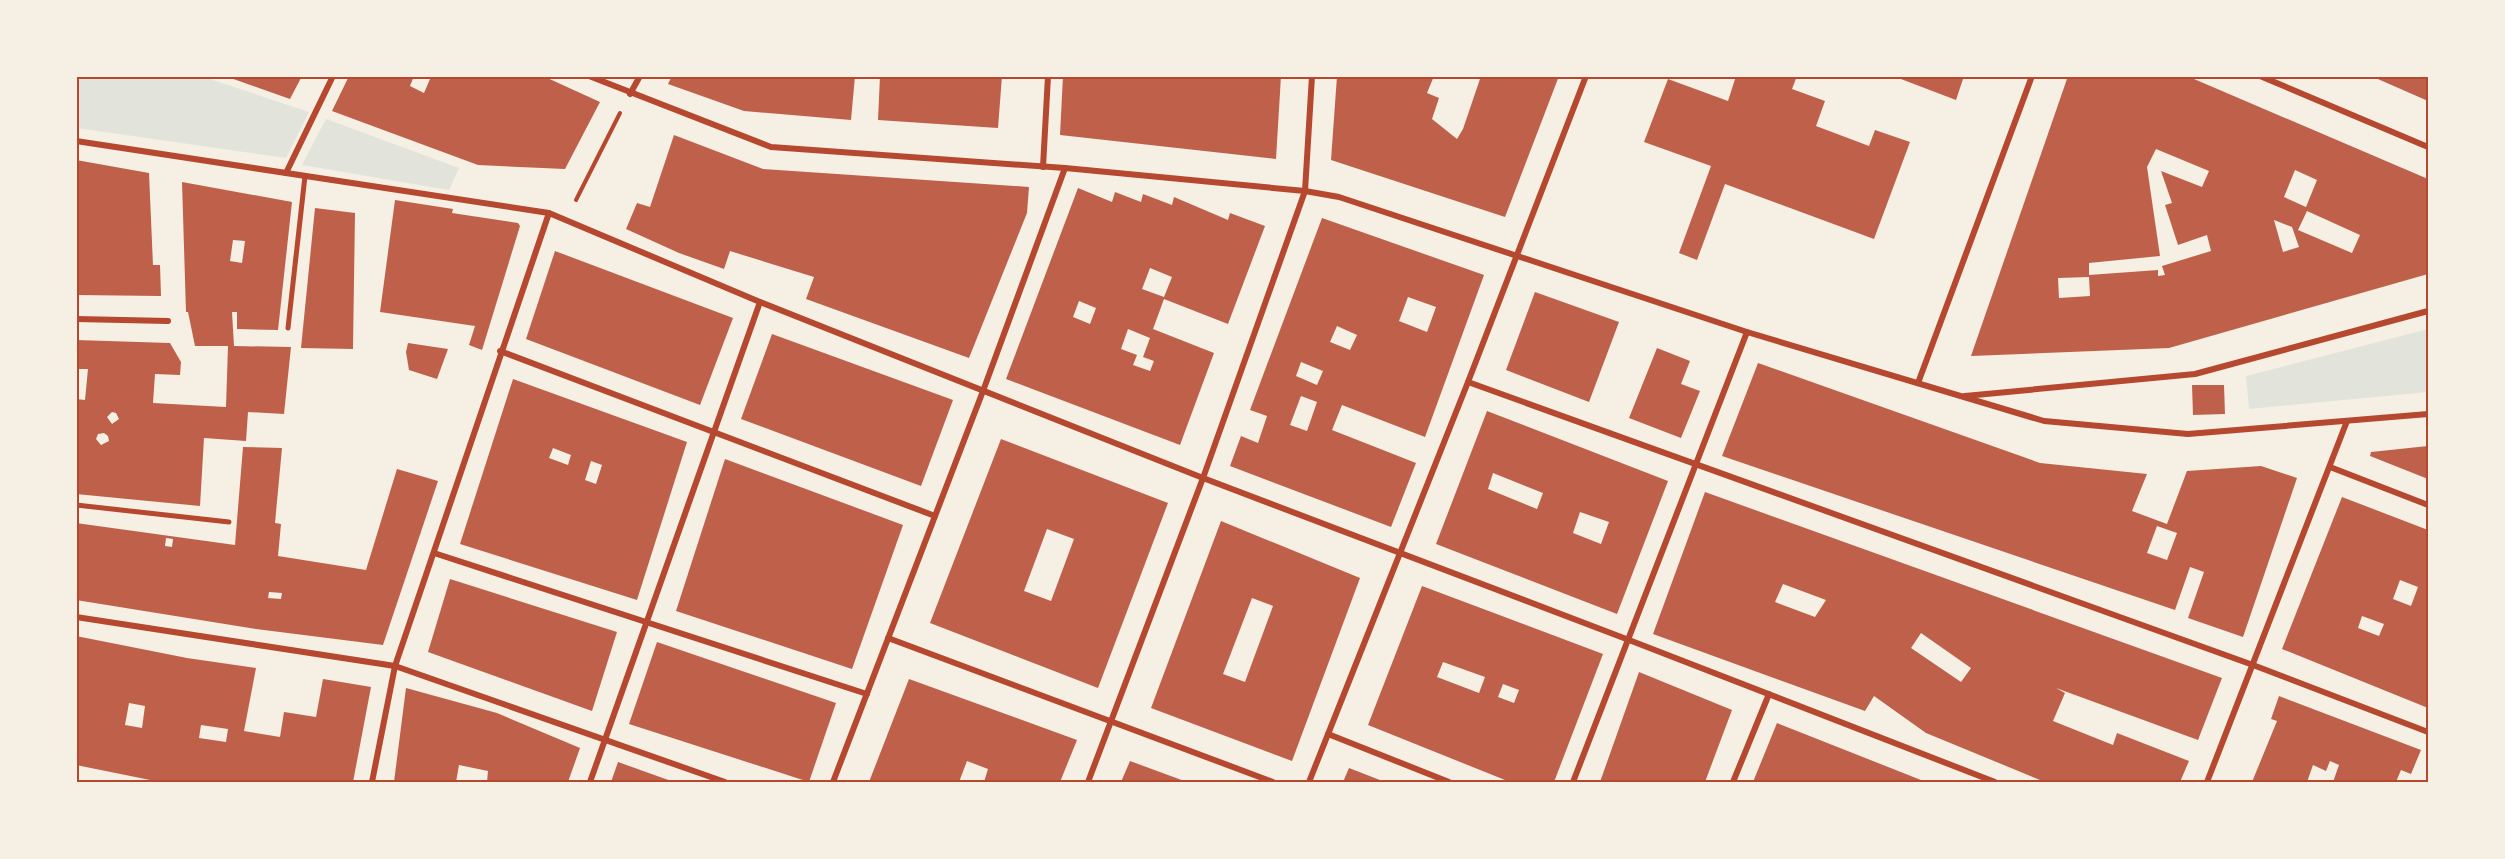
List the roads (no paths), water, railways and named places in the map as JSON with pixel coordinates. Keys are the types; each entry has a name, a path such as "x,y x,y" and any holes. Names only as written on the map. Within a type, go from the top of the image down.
{"street":[{"path":"286,173 333,76"},
{"path":"589,76 630,94 771,147 1065,168 1305,191 1339,197 1747,332 2044,421 2188,434 2428,414"},
{"path":"630,94 640,76"},
{"path":"1043,167 1048,76"},
{"path":"1088,783 1203,478 1305,191 1312,76"},
{"path":"1309,783 1586,76"},
{"path":"1918,383 2032,76"},
{"path":"2260,76 2428,147"},
{"path":"76,141 549,213 760,302 1203,478 1629,640 1995,783"},
{"path":"833,783 983,391 1065,168"},
{"path":"288,328 305,176"},
{"path":"372,783 395,666 500,351 549,213"},
{"path":"590,783 760,302"},
{"path":"1961,396 2195,374 2428,310"},
{"path":"76,319 168,321"},
{"path":"1573,783 1747,332"},
{"path":"500,351 935,516"},
{"path":"1468,382 2253,665 2428,732"},
{"path":"2207,783 2348,421"},
{"path":"2330,467 2428,505"},
{"path":"76,504 229,522"},
{"path":"434,553 867,694"},
{"path":"76,617 395,666 725,783"},
{"path":"888,638 1273,783"},
{"path":"1733,783 1769,694"},
{"path":"1328,734 1449,783"}]}
